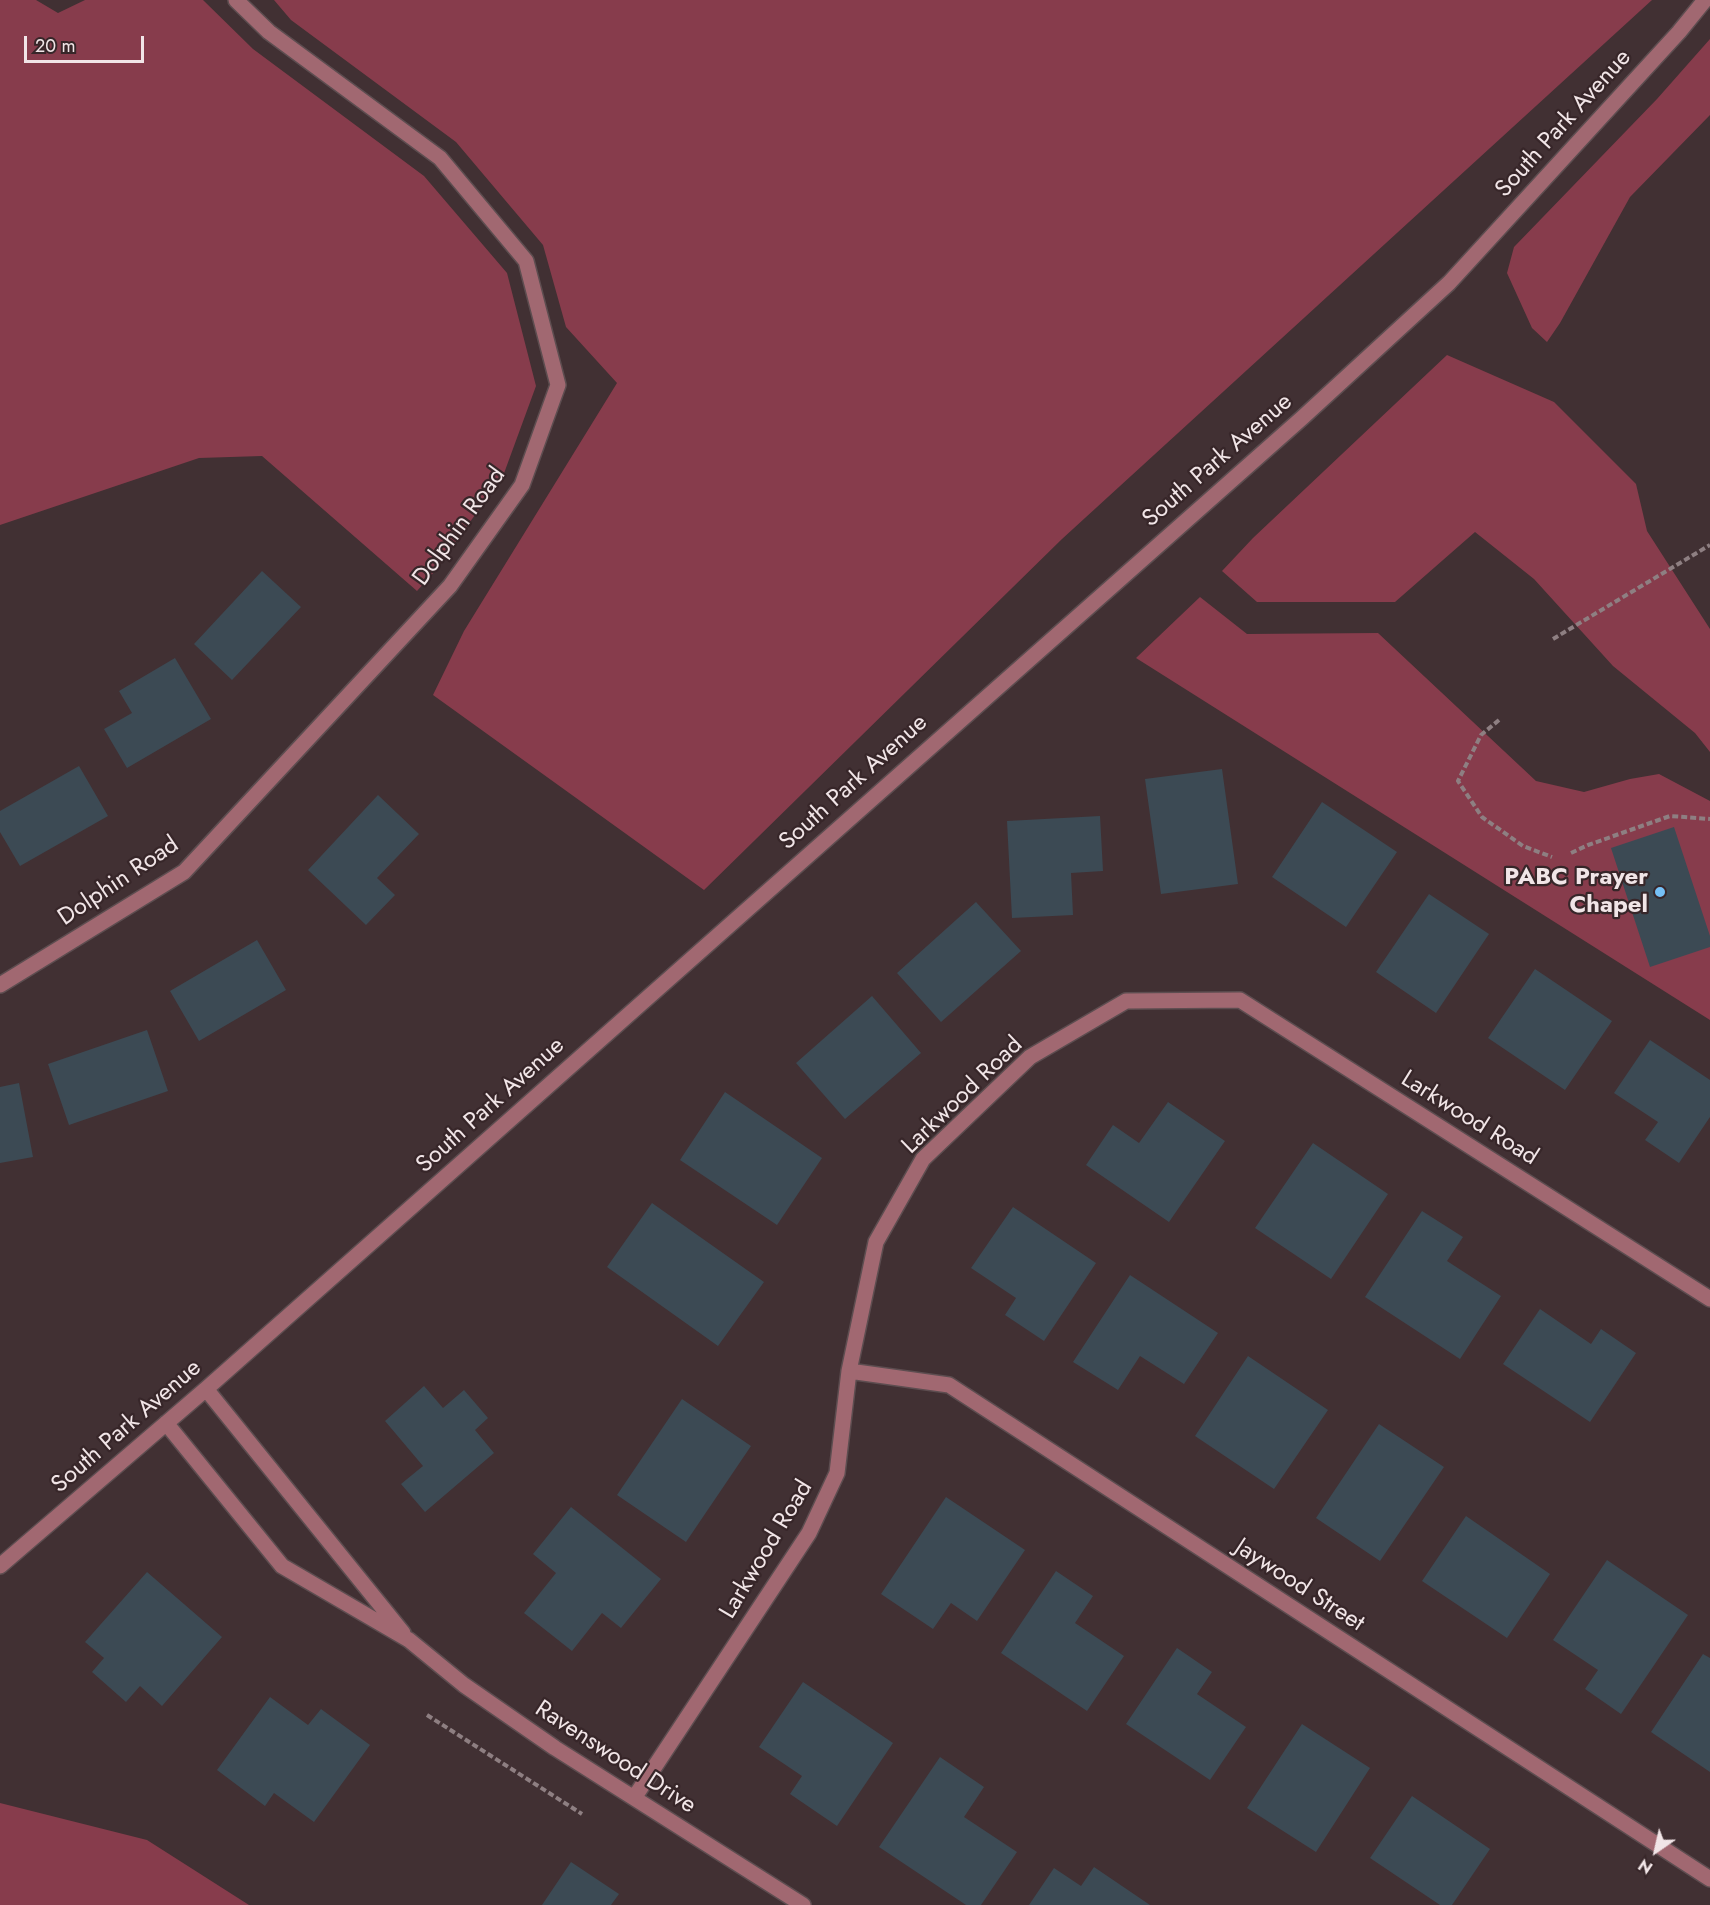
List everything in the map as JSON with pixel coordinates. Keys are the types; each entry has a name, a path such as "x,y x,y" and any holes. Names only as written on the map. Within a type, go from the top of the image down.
{"street":[{"name":"Dolphin Road","path":"0,985 184,872 450,586 522,485 558,385 526,261 440,158 269,32 236,0"},
{"name":"South Park Avenue","path":"0,1566 206,1389 1302,418 1449,283 1705,0"},
{"name":"Larkwood Road","path":"634,1798 809,1533 837,1473 849,1371 876,1242 923,1159 1030,1057 1126,1001 1240,1000 1710,1299"},
{"name":"Jaywood Street","path":"849,1371 949,1386 1710,1878"},
{"name":"Ravenswood Drive","path":"206,1389 409,1640"},
{"name":"Ravenswood Drive","path":"166,1423 282,1566 409,1640 464,1685 634,1798 803,1905"}],"path":[{"path":"1553,639 1710,545"},
{"path":"1499,720 1481,735 1458,782 1482,817 1523,846 1552,856"},
{"path":"1571,853 1588,844 1670,816 1710,819"},
{"path":"427,1715 582,1814"}],"shaded area":[{"path":"0,0 36,0 58,13 85,0 203,0 253,49 424,176 507,273 536,386 503,476 434,572 417,591 262,456 199,458 0,525"},
{"path":"274,0 1652,0 1062,539 704,890 433,695 464,631 617,383 566,327 543,245 456,142 291,20"},
{"path":"1710,39 1710,115 1630,197 1560,323 1547,342 1532,328 1507,273 1514,247 1657,99"},
{"path":"1447,355 1554,402 1636,484 1647,531 1710,629 1710,752 1695,733 1613,666 1534,579 1475,532 1395,602 1257,602 1222,571 1253,538"},
{"path":"1200,597 1247,634 1378,633 1536,781 1584,792 1630,779 1659,774 1710,801 1710,1020 1136,658"},
{"path":"0,1803 147,1840 249,1905 0,1905"}],"building":[{"path":"262,571 301,607 232,680 194,644"},
{"path":"175,658 211,719 127,768 104,729 132,713 119,691"},
{"path":"79,766 108,816 20,866 0,832 0,811"},
{"path":"1222,769 1238,884 1161,894 1145,779"},
{"path":"378,795 419,834 377,878 395,895 366,925 308,870"},
{"path":"1322,802 1397,852 1346,927 1272,877"},
{"path":"1100,816 1103,871 1071,873 1073,915 1012,918 1007,821"},
{"name":"PABC Prayer Chapel","path":"1674,827 1710,936 1710,947 1650,967 1611,848"},
{"path":"1429,894 1489,934 1436,1013 1376,972"},
{"path":"976,902 1021,951 941,1022 897,973"},
{"path":"257,940 286,990 199,1041 170,991"},
{"path":"1535,969 1612,1021 1565,1090 1488,1038"},
{"path":"872,996 921,1053 845,1119 796,1063"},
{"path":"147,1030 168,1091 69,1125 48,1064"},
{"path":"1650,1040 1710,1080 1710,1117 1679,1163 1645,1140 1658,1122 1614,1093"},
{"path":"19,1083 33,1157 0,1163 0,1087"},
{"path":"725,1092 822,1158 777,1225 680,1160"},
{"path":"1168,1102 1225,1141 1169,1222 1086,1165 1113,1125 1139,1143"},
{"path":"1313,1143 1388,1194 1331,1279 1255,1228"},
{"path":"652,1203 764,1282 718,1346 607,1267"},
{"path":"1013,1207 1096,1263 1044,1341 1005,1315 1016,1298 971,1268"},
{"path":"1422,1211 1463,1237 1447,1261 1501,1296 1460,1359 1365,1297"},
{"path":"1130,1275 1218,1333 1184,1384 1140,1356 1118,1390 1073,1362"},
{"path":"1540,1309 1591,1344 1601,1329 1636,1353 1590,1422 1503,1364"},
{"path":"1248,1356 1328,1410 1274,1489 1195,1436"},
{"path":"424,1386 443,1408 464,1390 488,1418 475,1430 494,1453 425,1512 401,1484 423,1466 385,1421"},
{"path":"682,1399 751,1446 686,1542 617,1495"},
{"path":"1379,1424 1444,1467 1380,1561 1316,1518"},
{"path":"946,1497 1025,1550 977,1621 951,1603 933,1629 881,1594"},
{"path":"571,1507 661,1579 621,1628 602,1613 572,1651 524,1613 556,1573 533,1554"},
{"path":"1466,1516 1550,1574 1507,1638 1422,1581"},
{"path":"1607,1560 1688,1615 1621,1714 1585,1689 1598,1670 1553,1640"},
{"path":"1056,1571 1093,1596 1075,1623 1124,1656 1087,1711 1001,1653"},
{"path":"147,1572 222,1637 162,1706 140,1686 126,1702 92,1672 104,1658 85,1642"},
{"path":"1177,1648 1212,1672 1197,1694 1246,1727 1210,1780 1126,1724"},
{"path":"1703,1654 1710,1658 1710,1772 1651,1732"},
{"path":"803,1682 893,1743 837,1826 790,1794 802,1776 759,1747"},
{"path":"270,1697 308,1725 321,1709 370,1745 314,1822 274,1793 265,1806 217,1770"},
{"path":"1302,1724 1370,1768 1316,1852 1247,1808"},
{"path":"940,1757 984,1787 964,1817 1017,1852 981,1905 966,1905 879,1847"},
{"path":"1412,1796 1490,1849 1452,1905 1440,1905 1370,1858"},
{"path":"571,1862 619,1894 611,1905 542,1905"},
{"path":"1094,1867 1150,1905 1029,1905 1054,1868 1081,1886"}],"place":[{"name":"PABC Prayer Chapel","path":"1660,892"}]}
